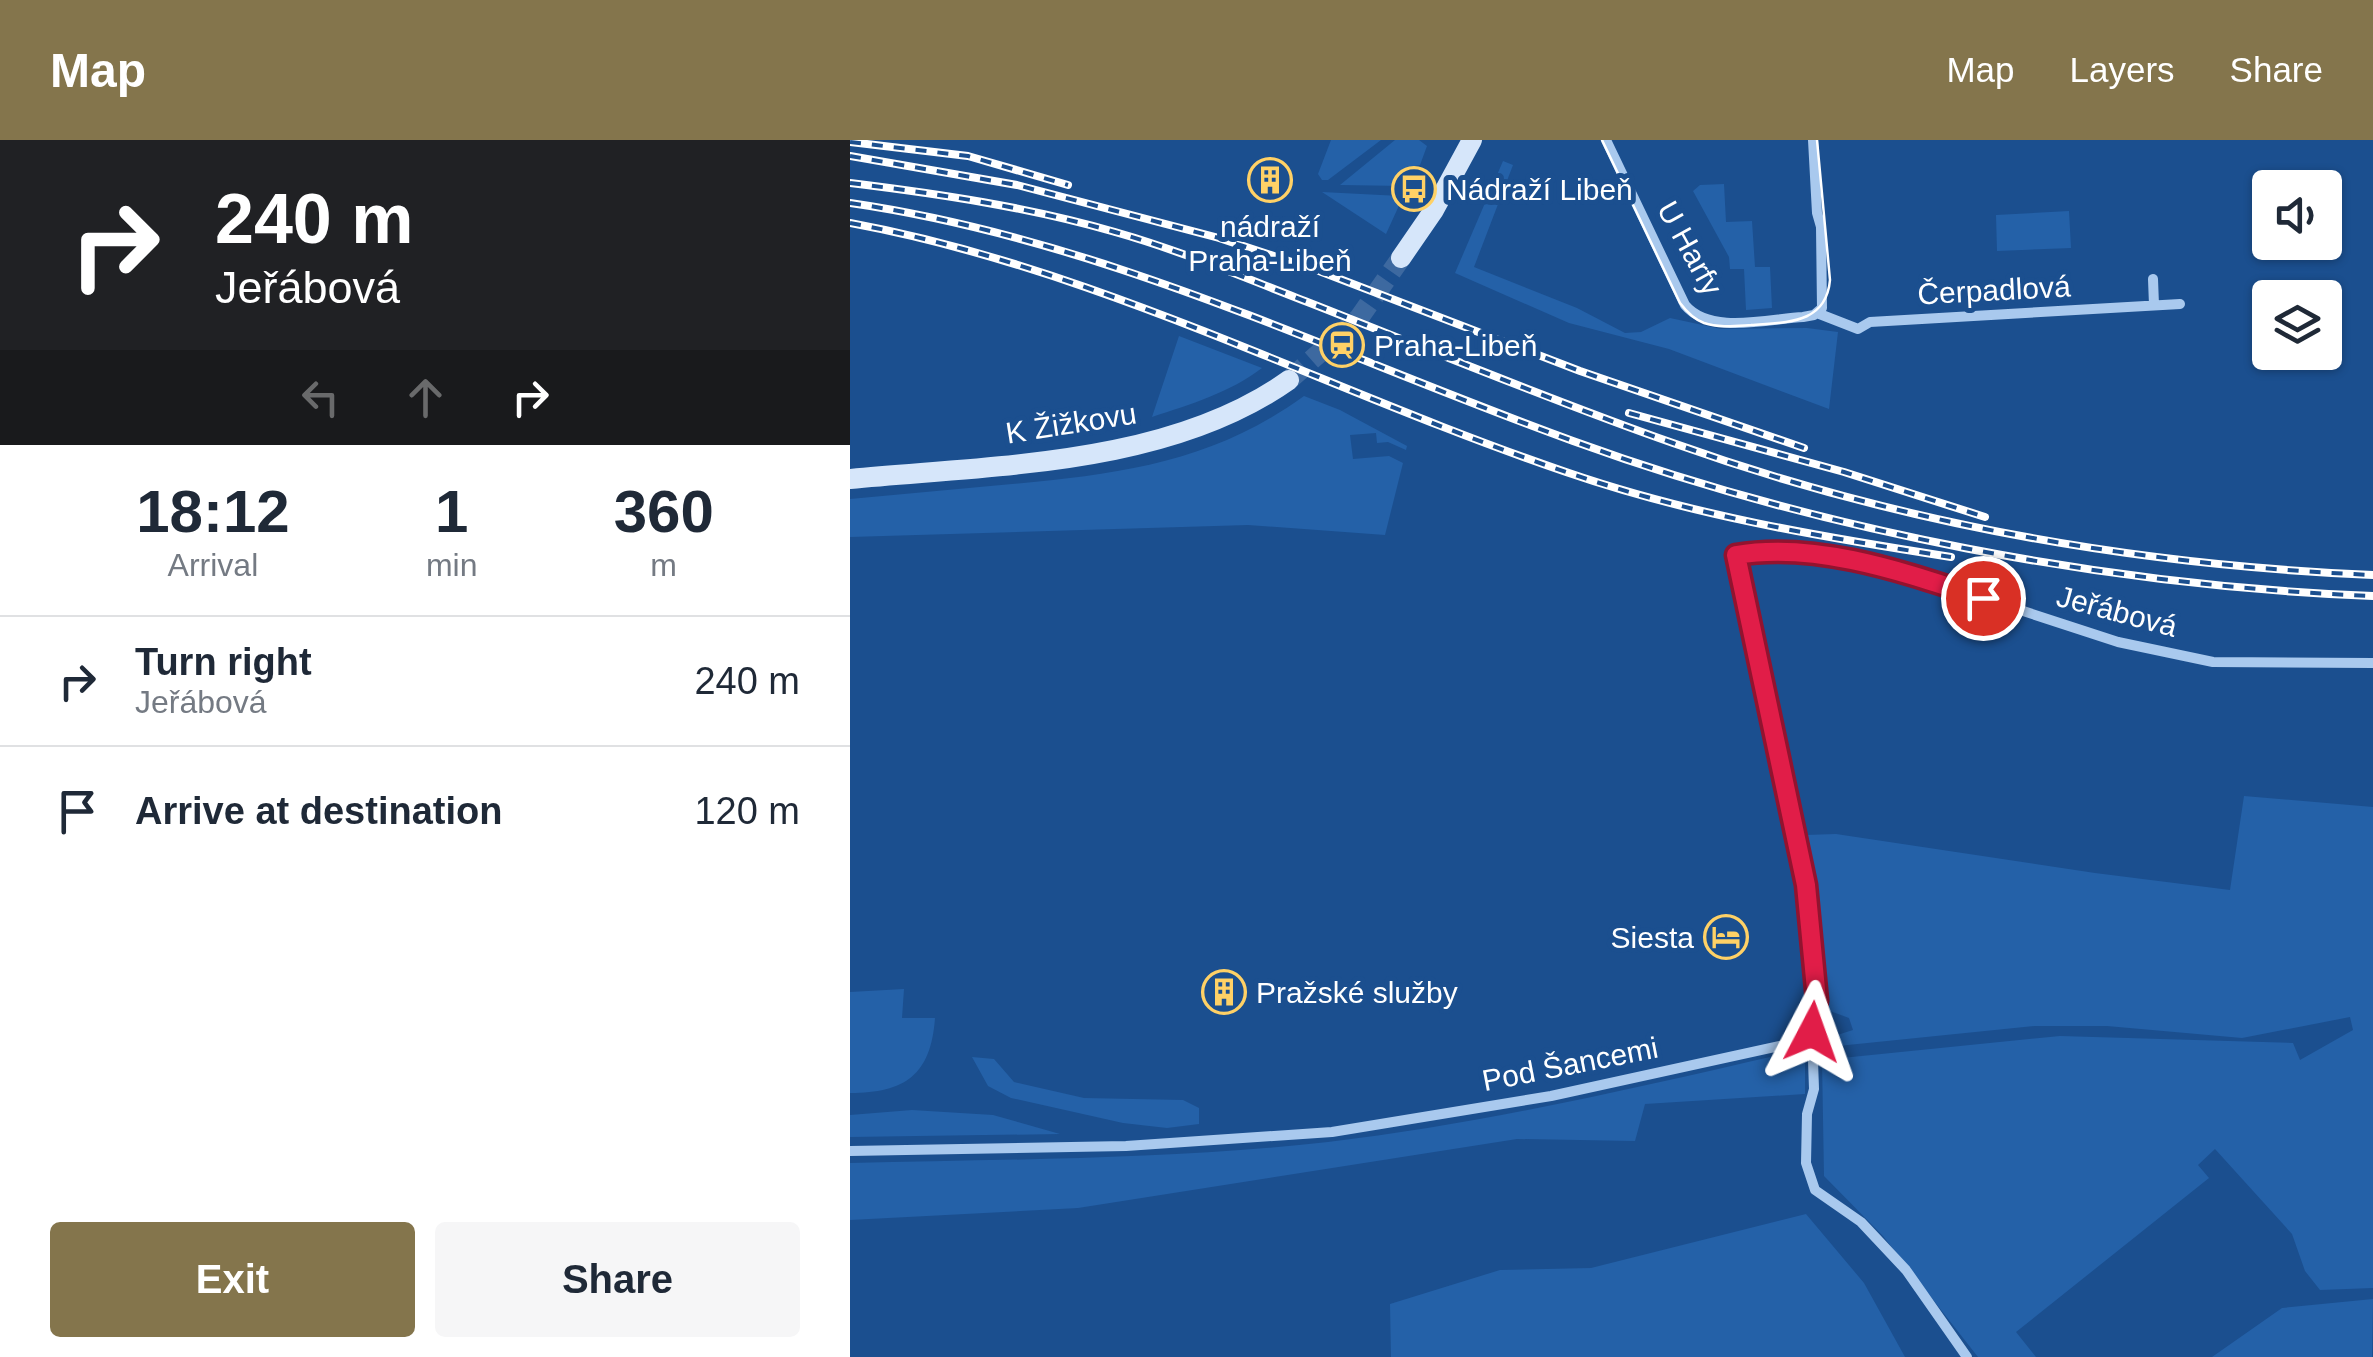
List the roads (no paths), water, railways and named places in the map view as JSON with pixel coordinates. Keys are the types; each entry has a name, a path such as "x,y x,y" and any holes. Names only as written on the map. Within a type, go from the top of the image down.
{"main road":[{"path":"1401,258 1434,210 1472,140"},
{"name":"K Žižkovu","path":"850,479 1058,458 1148,443 1224,414 1272,392 1288,380"}],"street":[{"name":"U Harfy","path":"1606,140 1681,297 1694,314 1720,322 1803,317 1820,309"},
{"path":"1813,140 1820,309"},
{"path":"2153,279 2154,306"},
{"name":"Čerpadlová","path":"1820,309 1858,330 1870,322 2180,304"},
{"name":"Jeřábová","path":"1812,1032 1817,1000 1806,885 1736,555 1768,550 1882,565 2118,642 2213,662 2373,663"},
{"path":"1812,1032 1814,1088 1807,1114 1806,1163 1815,1190 1861,1222 1906,1270 1967,1357"},
{"name":"Pod Šancemi","path":"850,1151 1126,1146 1332,1132 1612,1084 1788,1044 1812,1032"}],"tunnel":[{"path":"1289,380 1359,318 1401,258"}],"tram line":[{"path":"1602,140 1680,303 1700,321 1727,326 1802,318 1821,306 1827,295 1830,280 1817,140"}],"railway":[{"path":"850,142 968,156 1068,185"},
{"path":"850,156 1017,185 1219,238 1319,271 1580,371 1804,448"},
{"path":"850,183 1017,208 1140,239 1627,427 1843,496 1930,517 2106,550 2284,570 2373,575"},
{"path":"850,203 945,220 1128,272 1573,441 1766,502 1967,549 2069,566 2273,590 2373,596"},
{"path":"850,223 1034,270 1212,334 1477,440 1613,487 1757,523 1951,557"},
{"path":"1629,413 1844,472 1985,517"}],"place":[{"name":"nádraží Praha-Libeň","path":"1270,180"},
{"name":"Nádraží Libeň","path":"1414,189"},
{"name":"Praha-Libeň","path":"1342,345"},
{"name":"Siesta","path":"1726,937"},
{"name":"Pražské služby","path":"1224,992"}]}
